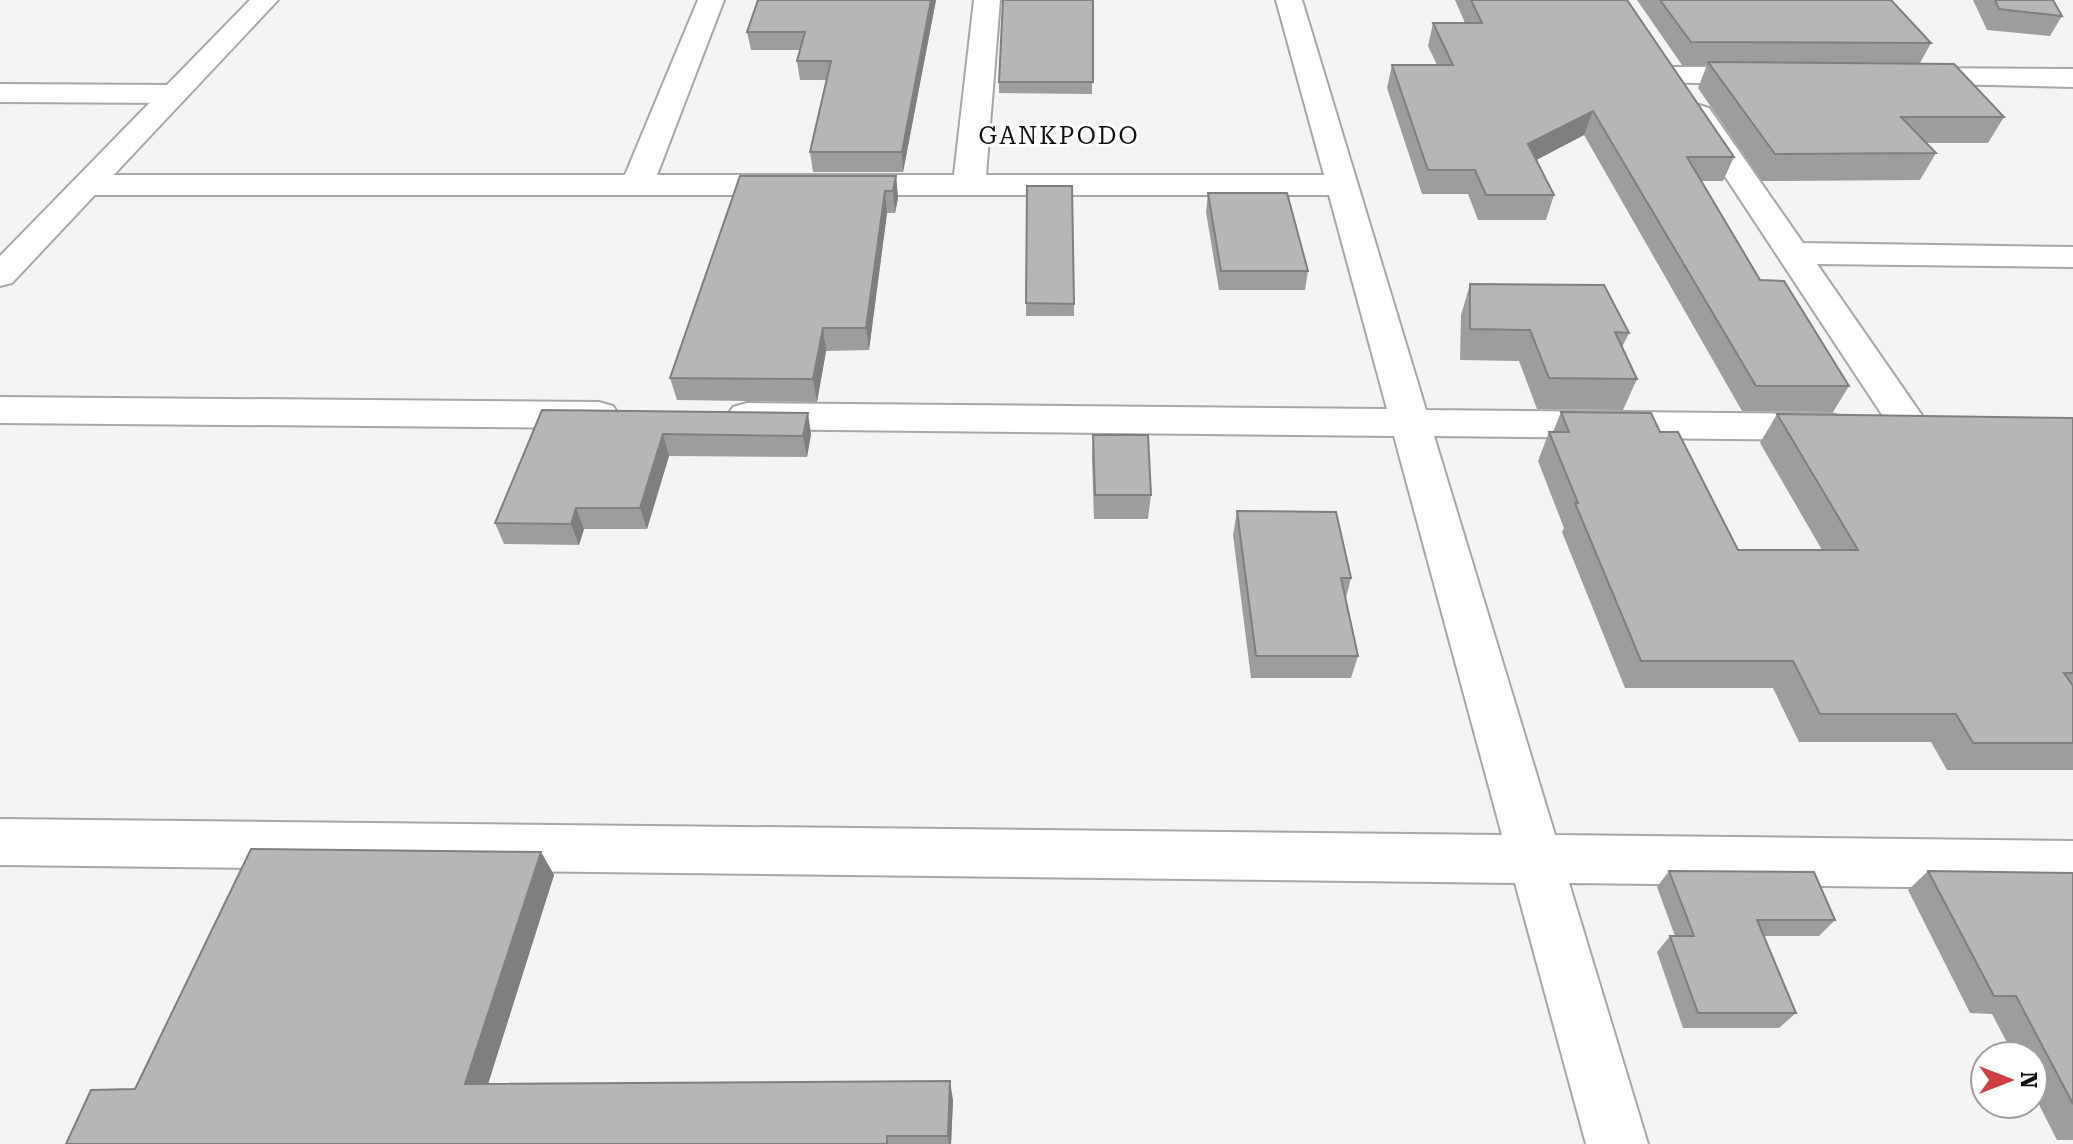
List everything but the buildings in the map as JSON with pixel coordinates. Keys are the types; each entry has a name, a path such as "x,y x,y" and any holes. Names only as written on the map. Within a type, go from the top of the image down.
{"street":[{"path":"0,276 265,0"},
{"path":"637,185 711,0"},
{"path":"969,185 987,0"},
{"path":"1289,0 1617,1144"},
{"path":"713,416 1925,428 1793,253 1664,63 1785,76"},
{"path":"1881,77 2073,78"},
{"path":"0,93 174,94"},
{"path":"88,185 1341,185"},
{"path":"1793,253 2073,257"},
{"path":"0,410 634,415"},
{"path":"0,842 2073,865"}],"district":[{"name":"GANKPODO","path":"1059,136"}]}
